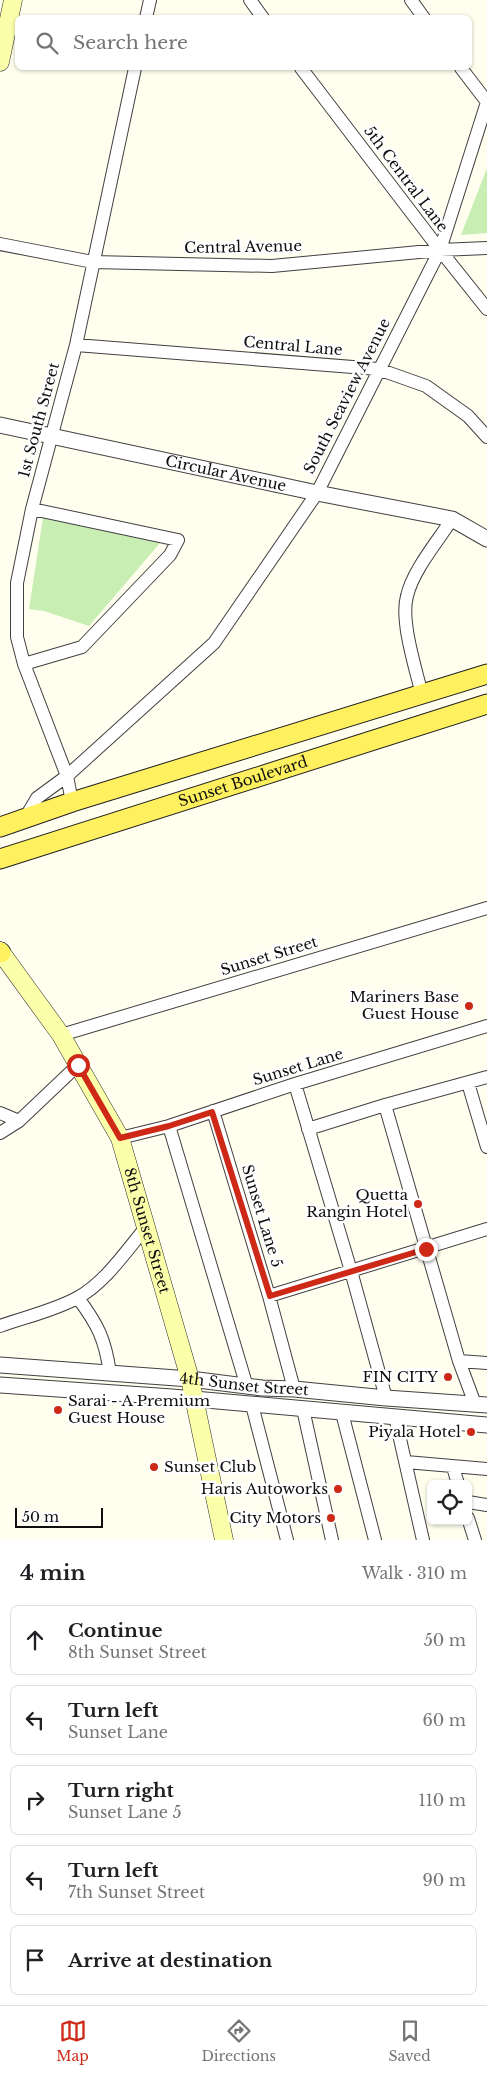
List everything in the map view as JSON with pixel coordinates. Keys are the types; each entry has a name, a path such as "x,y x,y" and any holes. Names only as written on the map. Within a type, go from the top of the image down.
{"main road":[{"path":"0,11 2,0"},
{"path":"0,62 13,0"},
{"name":"Sunset Boulevard","path":"0,827 72,802 487,674"},
{"name":"Sunset Boulevard","path":"0,859 487,704"},
{"name":"8th Sunset Street","path":"0,952 61,1035 120,1138 190,1379 224,1540"}],"street":[{"path":"147,15 150,0"},
{"path":"250,0 262,15"},
{"path":"411,0 422,15"},
{"name":"1st South Street","path":"66,776 24,664 17,637 17,584 32,509 76,345 135,70"},
{"name":"5th Central Lane","path":"303,70 440,250 487,308"},
{"path":"463,70 487,102"},
{"name":"South Seaview Avenue","path":"25,818 37,798 66,776 214,642 317,493 378,369 440,250 487,102"},
{"name":"Central Avenue","path":"0,244 94,262 272,266 440,250 487,248"},
{"name":"Central Lane","path":"76,345 378,369 426,386 468,416 487,437"},
{"name":"Circular Avenue","path":"0,425 317,493 452,519 487,539"},
{"path":"24,664 82,647 170,556 178,540 32,509"},
{"path":"422,695 408,630 405,609 407,595 422,566 452,519"},
{"path":"66,776 72,802"},
{"name":"Sunset Street","path":"61,1035 487,908"},
{"name":"Sunset Lane","path":"120,1138 169,1126 295,1084 487,1026"},
{"path":"0,1133 19,1121 78,1065"},
{"path":"308,1130 385,1105 487,1077"},
{"path":"468,1083 487,1147"},
{"path":"295,1084 351,1271 386,1398"},
{"path":"385,1105 458,1361 481,1404"},
{"name":"Sunset Lane 5","path":"212,1112 270,1296 294,1389"},
{"path":"0,1114 19,1121"},
{"path":"169,1126 257,1391 255,1396 256,1405 287,1540"},
{"path":"0,1326 78,1298 96,1284 114,1265 146,1226"},
{"path":"270,1296 487,1229"},
{"path":"78,1298 98,1328 107,1355 110,1373"},
{"path":"458,1361 487,1363"},
{"name":"4th Sunset Street","path":"0,1365 169,1379 190,1379 255,1388 294,1389 386,1398 481,1404"},
{"path":"169,1379 175,1387 172,1397"},
{"name":"4th Sunset Street","path":"0,1385 172,1397 487,1425"},
{"path":"304,1410 332,1540"},
{"path":"342,1413 375,1540"},
{"path":"395,1417 422,1540 428,1540"},
{"path":"406,1462 487,1469"},
{"path":"453,1467 457,1480"},
{"path":"472,1503 487,1505"},
{"path":"470,1525 475,1540"}],"green space":[{"path":"487,168 487,233 461,235"},
{"path":"43,518 160,543 89,626 44,611 29,609"}],"place":[{"name":"Mariners Base Guest House","path":"469,1006"},
{"name":"Quetta Rangin Hotel","path":"418,1204"},
{"name":"FIN CITY","path":"448,1377"},
{"name":"Sarai - A Premium Guest House","path":"58,1410"},
{"name":"Piyala Hotel","path":"471,1432"},
{"name":"Sunset Club","path":"154,1467"},
{"name":"Haris Autoworks","path":"338,1489"},
{"name":"City Motors","path":"331,1518"}],"route":[{"path":"78,1065 120,1138 169,1126 212,1112 270,1296 426,1249"}]}
